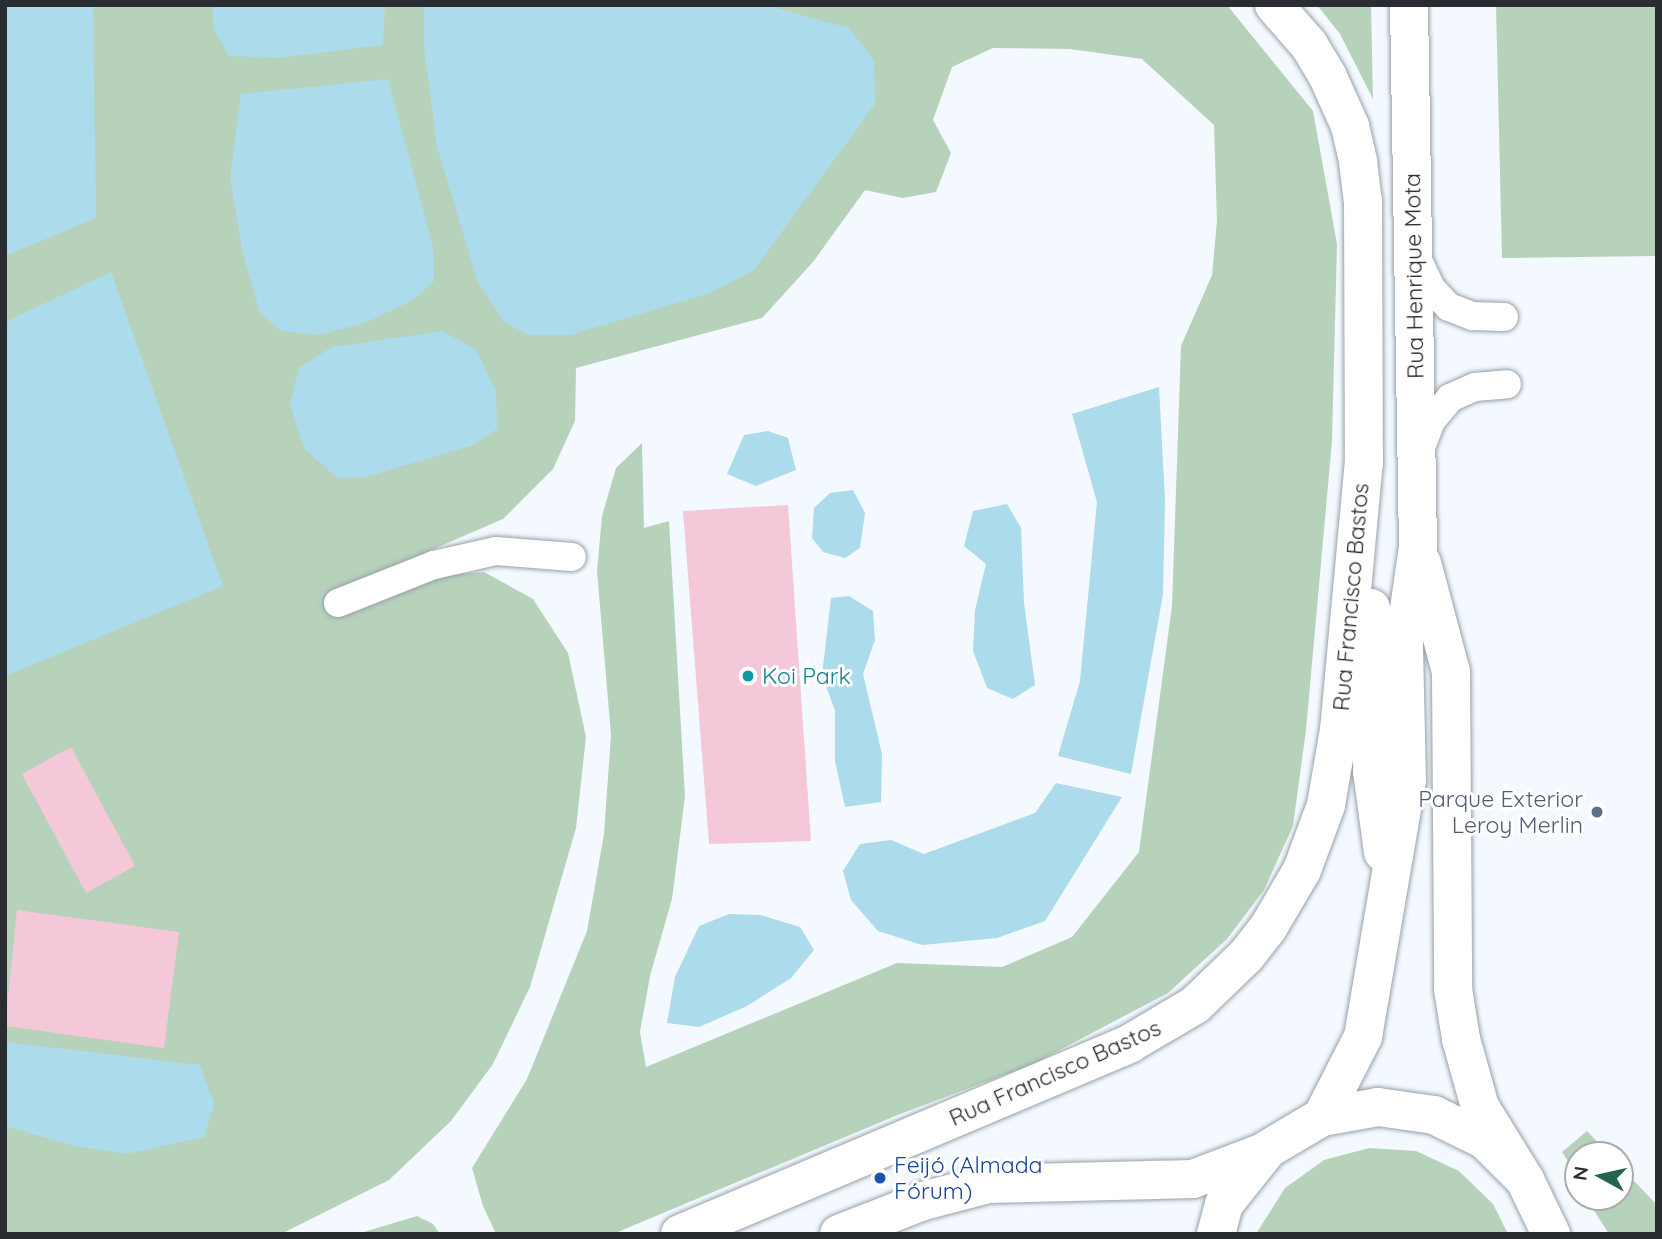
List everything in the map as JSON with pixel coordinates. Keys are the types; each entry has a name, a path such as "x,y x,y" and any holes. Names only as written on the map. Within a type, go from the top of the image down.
{"main road":[{"path":"1274,5 1308,45 1328,77 1350,126 1358,162 1363,226 1364,463 1371,548 1372,771 1388,892"},
{"name":"Rua Henrique Mota","path":"1322,1117 1363,1037 1407,780 1404,643 1418,547 1409,5"},
{"name":"Rua Francisco Bastos","path":"680,1234 1129,1044 1195,1004 1246,956 1268,928 1302,870 1326,805 1339,730 1364,463"},
{"name":"Rua Henrique Mota","path":"1418,547 1451,672 1453,989 1463,1050 1480,1107 1525,1180"},
{"path":"839,1234 913,1204 988,1184 1193,1178 1268,1149 1322,1117 1378,1107 1434,1115 1485,1140 1525,1180 1552,1231"},
{"path":"1216,1234 1224,1204 1268,1149"}],"lane":[{"path":"1413,249 1431,288 1449,307 1473,316 1504,317"},
{"path":"1417,459 1431,421 1450,398 1475,387 1507,384"},
{"path":"338,603 434,565 496,551 572,557"}],"green space":[{"path":"5,5 1227,5 1313,111 1337,244 1332,441 1306,730 1293,826 1264,890 1227,939 1168,993 1031,1065 900,1114 613,1234 496,1234 483,1206 472,1168 527,1079 587,931 604,834 611,735 597,571 602,516 616,468 642,443 644,528 669,521 685,796 672,899 650,976 640,1032 646,1067 897,963 1002,967 1072,937 1139,852 1172,606 1181,346 1212,275 1217,221 1214,125 1142,59 1070,49 993,48 952,67 933,120 951,153 936,192 903,198 865,190 813,262 762,318 576,368 575,421 553,469 503,519 429,551 439,576 484,572 533,599 568,653 586,737 576,828 530,987 493,1064 451,1121 389,1180 281,1234 5,1234"},
{"path":"1317,5 1371,5 1373,99 1340,34"},
{"path":"1496,5 1657,5 1657,256 1502,258"},
{"path":"1587,1131 1597,1141 1575,1141"},
{"path":"1369,1148 1416,1151 1459,1171 1493,1204 1508,1234 1256,1234 1285,1188 1324,1160"},
{"path":"1634,1181 1657,1205 1657,1234 1609,1234 1594,1211 1634,1211"},
{"path":"417,1216 433,1224 440,1234 357,1234"}],"water":[{"path":"5,5 93,5 96,218 5,256"},
{"path":"213,5 385,5 383,45 279,58 229,56 213,28"},
{"path":"424,5 765,5 849,28 874,60 875,104 754,270 710,293 570,335 529,335 504,322 478,282 437,147 424,47"},
{"path":"388,79 433,247 434,281 413,300 365,323 319,335 281,331 260,313 242,250 230,178 241,94"},
{"path":"111,272 223,586 5,676 5,322"},
{"path":"443,331 476,350 496,391 497,429 473,445 366,477 337,478 304,448 290,404 299,368 332,347"},
{"path":"1159,387 1165,500 1163,594 1131,774 1058,756 1080,681 1097,502 1072,414"},
{"path":"768,431 788,438 796,470 756,486 727,474 744,435"},
{"path":"853,490 865,513 860,548 845,558 823,552 812,538 814,508 830,493"},
{"path":"1007,504 1021,528 1024,603 1035,685 1013,699 987,688 973,651 975,610 986,564 964,546 973,511"},
{"path":"849,596 873,611 875,640 863,674 882,754 881,802 845,807 835,761 835,711 822,675 831,598"},
{"path":"1056,783 1122,797 1045,921 997,938 922,945 878,931 851,900 843,871 860,844 891,840 924,854 1035,813"},
{"path":"729,914 760,915 800,927 814,950 791,978 747,1006 699,1027 667,1023 675,977 699,926"},
{"path":"5,1042 200,1065 214,1104 204,1137 126,1154 75,1146 5,1126"}],"building":[{"name":"Koi Park","path":"788,505 811,841 709,844 683,511"},
{"path":"71,747 135,866 86,893 22,774"},
{"path":"17,910 179,932 164,1048 5,1026"}],"place":[{"name":"Koi Park","path":"748,676"},
{"name":"Parque Exterior Leroy Merlin","path":"1597,812"},
{"name":"Feijó (Almada Fórum)","path":"880,1178"}]}
